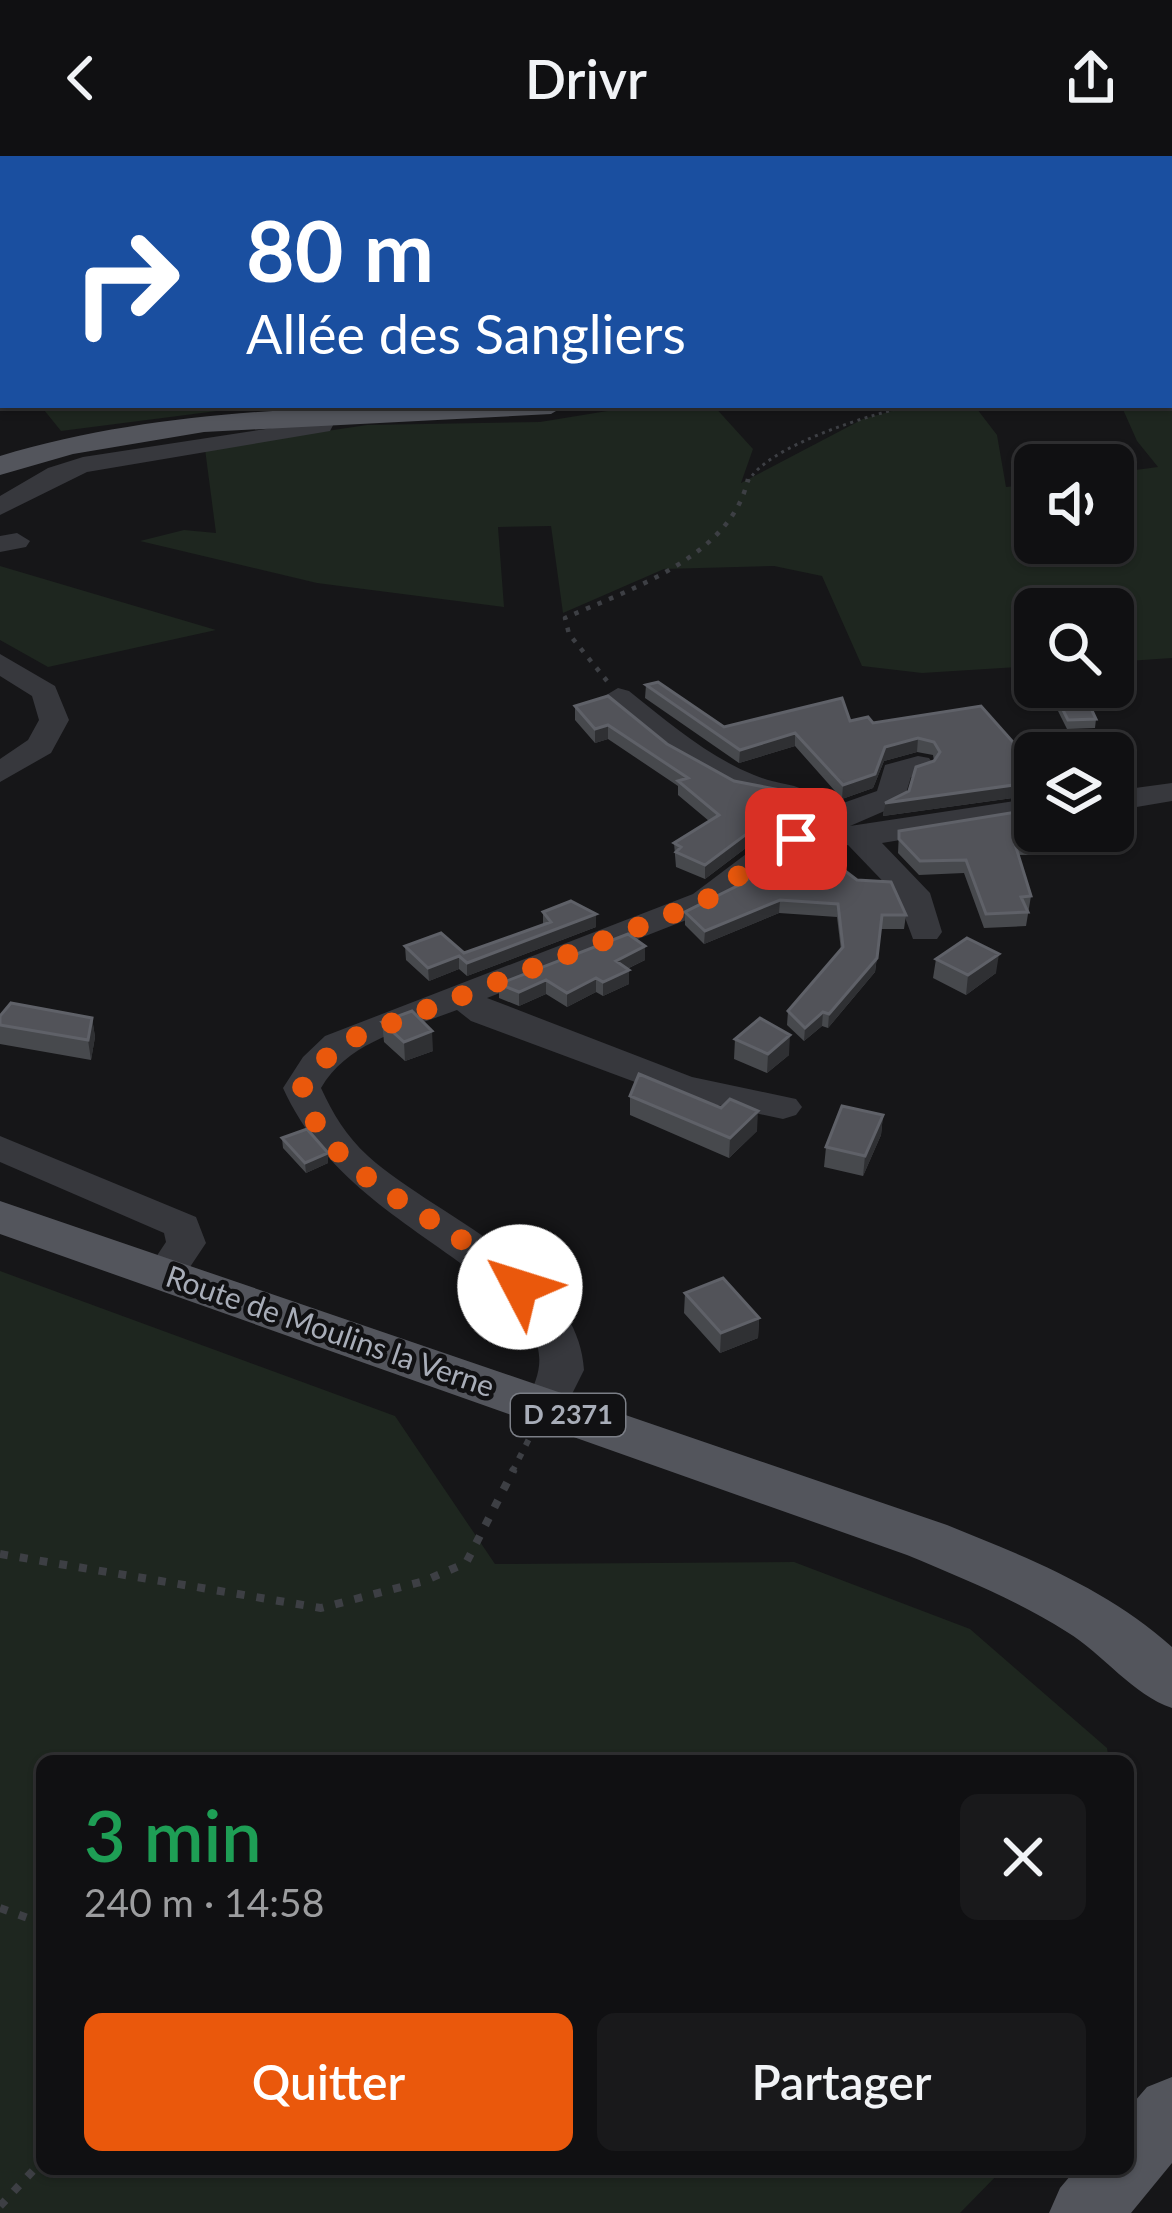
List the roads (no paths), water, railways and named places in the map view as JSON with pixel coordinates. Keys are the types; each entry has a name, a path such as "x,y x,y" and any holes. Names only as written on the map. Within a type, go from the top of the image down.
{"main road":[{"path":"0,466 86,441 142,431 327,413 467,408"},
{"name":"Route de Moulins la Verne","path":"0,1217 948,1549 1056,1598 1123,1640 1172,1684"},
{"path":"1134,2155 1172,2110"},
{"path":"1085,2213 1117,2175"}],"street":[{"path":"0,507 57,473 83,464 306,430 321,426 327,413"},
{"path":"0,663 45,692 54,720 40,746 0,772"},
{"path":"618,697 680,747 747,784 791,791 913,893 925,932"},
{"path":"545,1407 564,1369 561,1349 546,1318 520,1287 473,1248 359,1172 323,1137 307,1110 302,1088 338,1044 705,901 778,846 840,829 892,796 896,772 918,765"},
{"path":"1134,798 1172,792"},
{"path":"840,829 890,833 1014,812"},
{"path":"464,997 484,1013 683,1087 783,1107"},
{"path":"0,1148 182,1226 186,1243 164,1275"}]}
